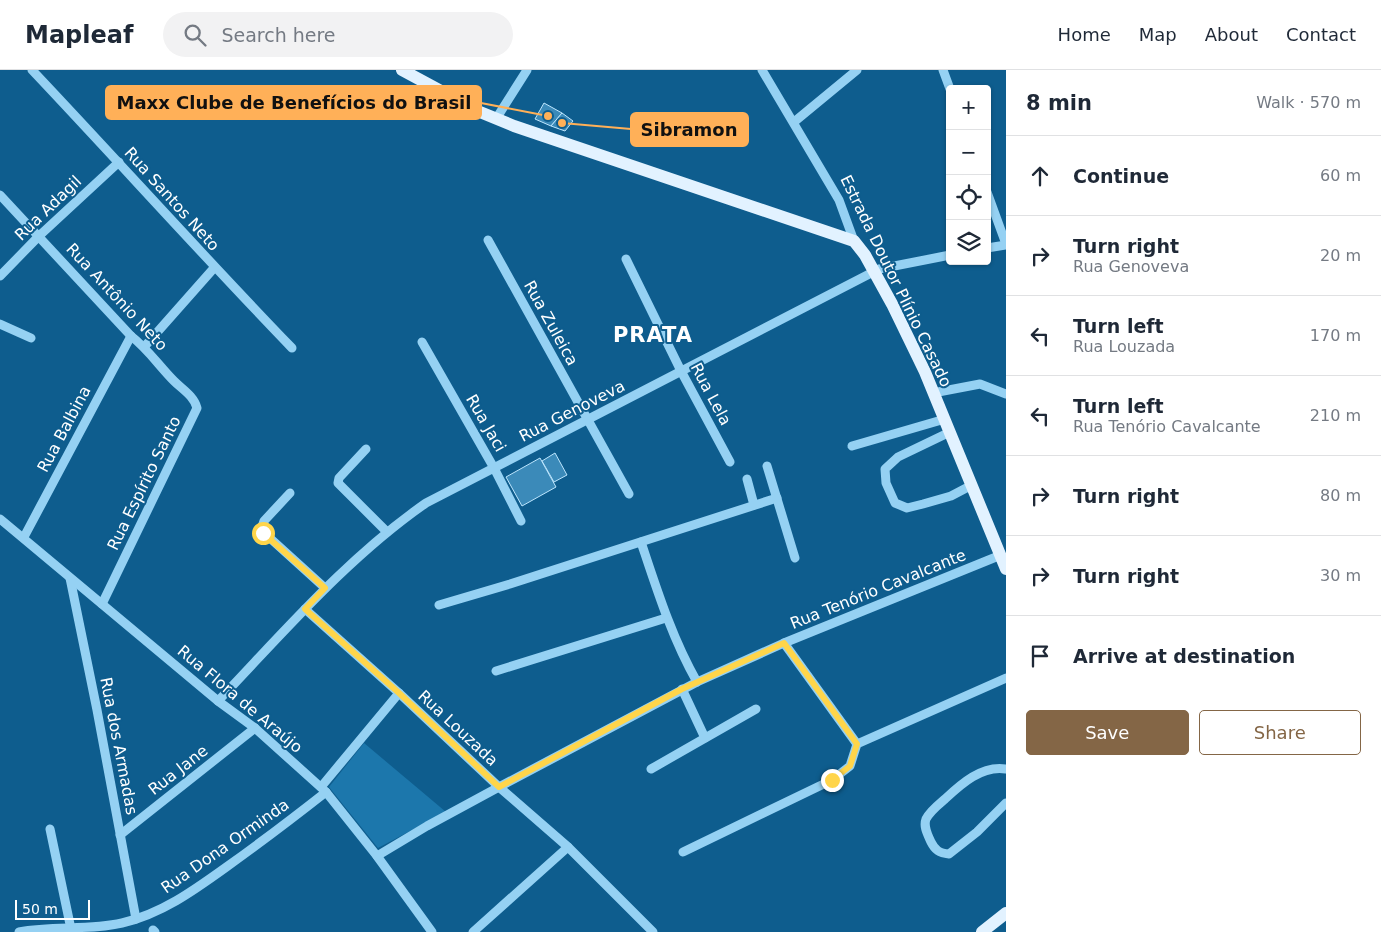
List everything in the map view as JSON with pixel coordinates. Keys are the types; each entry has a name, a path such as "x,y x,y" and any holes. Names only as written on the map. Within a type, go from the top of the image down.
{"main road":[{"path":"402,70 496,119 854,241"},
{"name":"Estrada Doutor Plínio Casado","path":"854,241 874,271 892,304 950,432 1006,569"},
{"path":"982,932 1006,913"}],"street":[{"name":"Rua Santos Neto","path":"32,70 119,162 214,268 292,348"},
{"path":"496,119 527,70"},
{"name":"Estrada Doutor Plínio Casado","path":"762,70 839,200 854,241"},
{"path":"794,122 857,70"},
{"path":"943,70 949,85"},
{"name":"Rua Adagil","path":"0,276 39,236 119,162"},
{"name":"Rua Antônio Neto","path":"0,195 131,336 145,346 173,380"},
{"path":"991,203 1006,244 991,247"},
{"name":"Rua Zuleica","path":"488,240 629,494"},
{"name":"Rua Genoveva","path":"218,701 325,588 387,532 426,504 874,271 946,256"},
{"name":"Rua Lela","path":"626,259 681,371 730,462"},
{"path":"145,346 214,268"},
{"path":"0,324 31,338"},
{"name":"Rua Balbina","path":"24,537 131,336"},
{"name":"Rua Jaci","path":"422,342 494,468 521,521"},
{"name":"Rua Espírito Santo","path":"102,604 196,412 197,408 194,401 173,380"},
{"path":"933,393 980,384 1006,394"},
{"path":"852,446 944,419"},
{"path":"950,432 898,456 885,469 886,483 895,503 907,508 951,496 972,485"},
{"path":"366,449 339,478 338,483 387,532"},
{"path":"767,466 795,558"},
{"path":"747,479 754,505"},
{"path":"290,493 264,521 261,530 325,588"},
{"path":"438,604 510,584 777,498"},
{"name":"Rua Flora de Araújo","path":"0,518 218,701 255,728 324,790 377,856 432,932"},
{"path":"641,542 666,618 686,663 697,682"},
{"name":"Rua Tenório Cavalcante","path":"377,856 427,826 682,689 784,643 1001,555"},
{"name":"Rua dos Armadas","path":"70,578 90,672 136,919"},
{"name":"Rua Louzada","path":"305,609 399,693 499,787 568,847 652,932"},
{"path":"496,671 666,618"},
{"path":"784,643 857,744"},
{"path":"683,852 832,780 850,766 857,744 1006,678"},
{"path":"682,689 705,738"},
{"name":"Rua Dona Orminda","path":"19,932 110,926 136,919 170,905 258,844 324,790 399,693"},
{"path":"651,769 756,709"},
{"name":"Rua Jane","path":"120,835 255,728"},
{"path":"1006,769 983,772 964,781 932,810 925,821 926,832 935,849 941,853 949,854 977,832 1006,803"},
{"path":"50,829 71,929"},
{"path":"473,932 568,847"},
{"path":"481,924 488,932"}],"shaded area":[{"path":"364,743 446,812 378,848 329,787"}],"building":[{"path":"544,103 562,113 551,126 535,119"},
{"path":"562,113 573,121 565,131 551,126"},
{"path":"555,453 567,475 554,482 542,461"},
{"path":"540,458 556,487 522,506 506,477"}],"place":[{"name":"Maxx Clube de Benefícios do Brasil","path":"548,116"},
{"name":"Sibramon","path":"562,123"}],"district":[{"name":"PRATA","path":"653,335"}],"route":[{"path":"263,533 325,588 305,609 399,693 499,787 682,689 784,643 857,744 850,766 841,775 832,780"}]}
